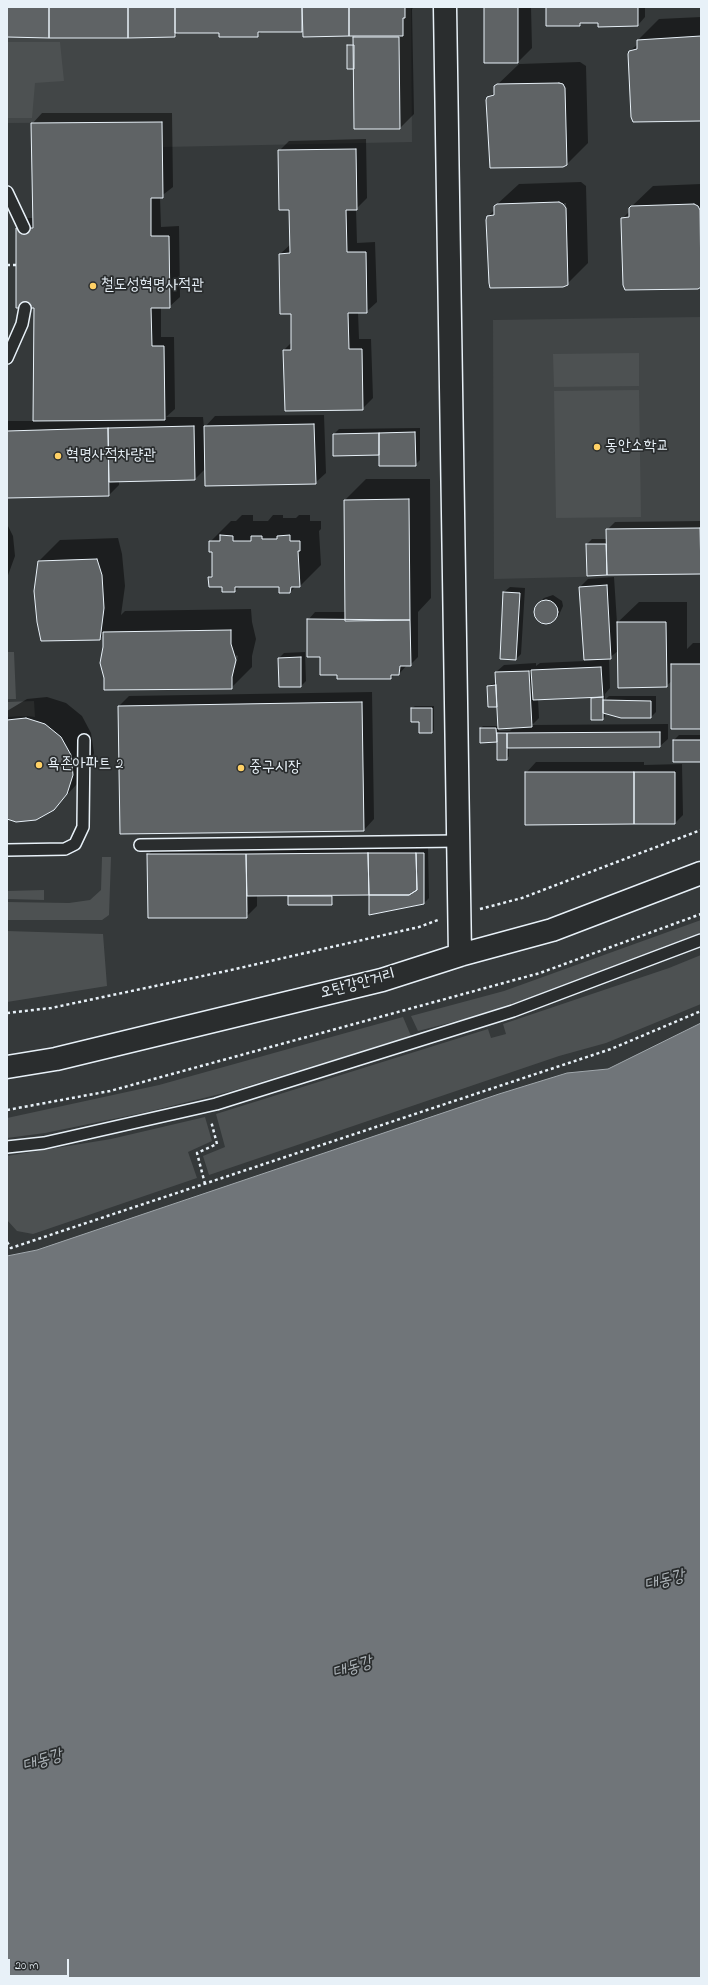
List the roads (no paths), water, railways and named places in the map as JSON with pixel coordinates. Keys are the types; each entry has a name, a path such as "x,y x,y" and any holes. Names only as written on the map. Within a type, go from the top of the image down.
{"street":[{"path":"445,7 460,955"},
{"name":"오탄강안거리","path":"7,1067 56,1059 375,982 460,955 552,930 701,873"}],"lane":[{"path":"7,192 24,228"},
{"path":"7,358 22,324 25,308"},
{"path":"7,850 65,849 75,844 83,827 84,740"},
{"path":"140,845 458,840"},
{"path":"7,1147 44,1142 208,1106 514,1011 701,940"}],"water":[{"name":"대동강","path":"701,1023 701,1978 7,1978 7,1256 37,1250 499,1094 567,1073 608,1069"}],"place":[{"name":"철도성혁명사적관","path":"93,286"},
{"name":"동안소학교","path":"597,447"},
{"name":"혁명사적차량관","path":"58,456"},
{"name":"욕존아파트 2","path":"39,765"},
{"name":"중구시장","path":"241,768"}]}
